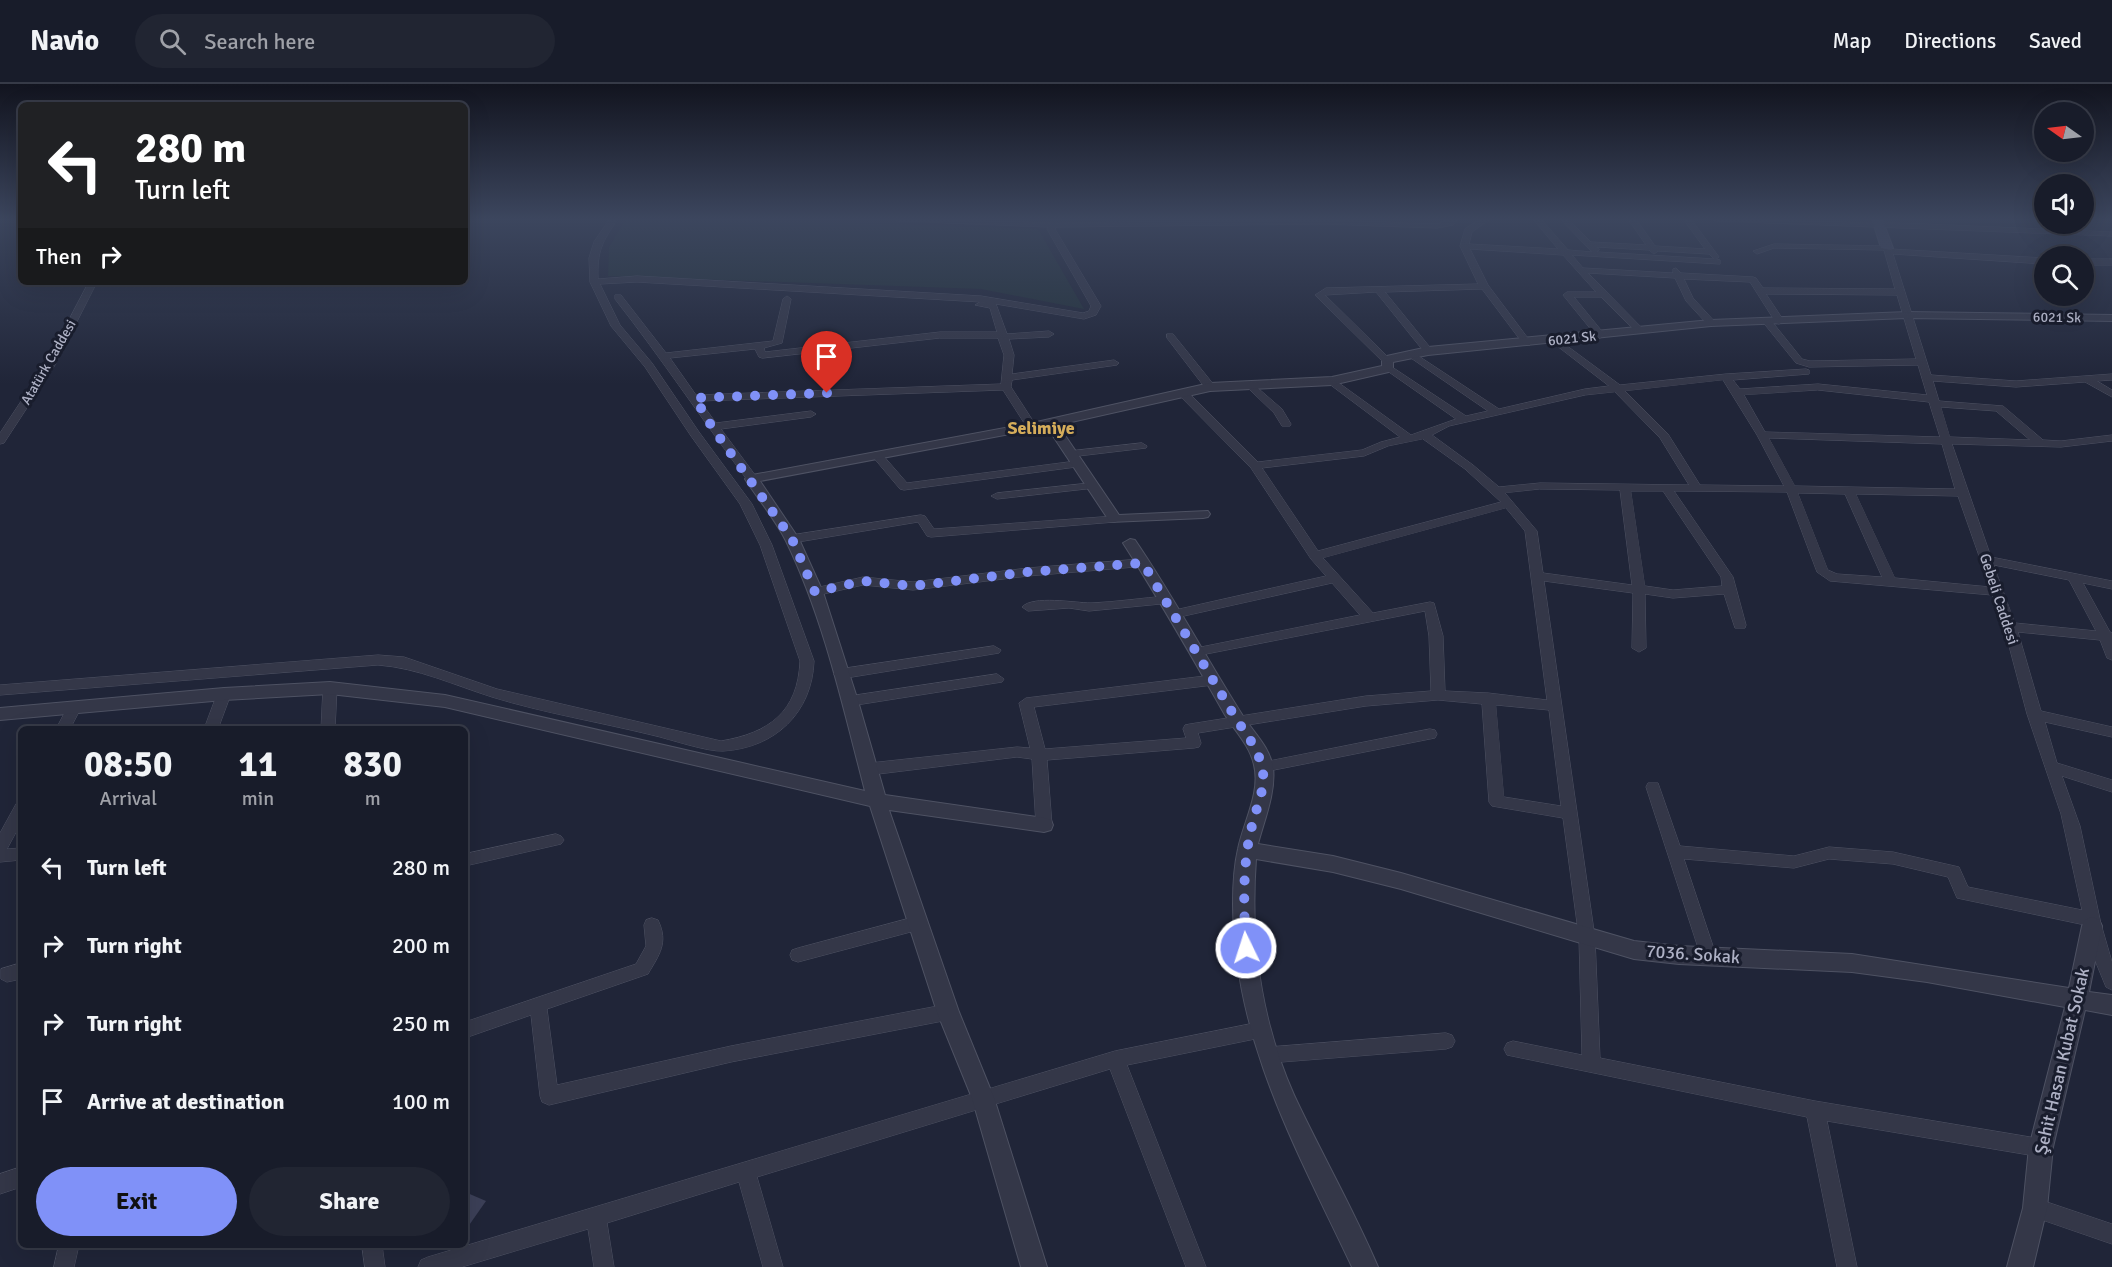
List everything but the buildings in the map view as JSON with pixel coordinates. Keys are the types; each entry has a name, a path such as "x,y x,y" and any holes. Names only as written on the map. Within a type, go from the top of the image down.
{"street":[{"path":"0,690 378,660 404,662 495,693 712,745 728,746 751,741 779,724 798,705 808,677 807,662 766,545 746,504 694,434 649,365 616,326 594,282 594,274"},
{"path":"594,282 637,279 981,298 1061,313 1089,315 1095,311 1096,306 1077,274"},
{"path":"1478,274 1484,286 1527,343"},
{"path":"1584,274 1639,330"},
{"path":"1649,274 1753,280 1761,291 1773,321 1799,361 1809,364 1923,362"},
{"name":"Gebeli Caddesi","path":"1894,274 1962,493 2010,627 2034,714 2060,786 2079,852 2092,923 2112,982"},
{"path":"1679,276 1689,299 1711,323"},
{"name":"Atatürk Caddesi","path":"0,441 50,365 91,285"},
{"path":"1466,421 1387,364 1319,295 1326,291 1484,286"},
{"path":"1378,289 1428,351"},
{"path":"1761,291 1900,292"},
{"path":"1600,335 1567,295 1602,294"},
{"path":"618,297 666,356 712,427 752,479 792,539 815,592 850,701 877,801 948,1012 983,1098 1034,1267"},
{"path":"666,356 777,343 788,299"},
{"path":"888,300 993,306 1009,355 1006,383 1032,427"},
{"name":"6021 Sk","path":"752,479 1032,427 1210,387 1332,381 1411,354 1428,351 1711,323 1907,315 2111,319"},
{"path":"758,346 762,355 940,335 1049,334"},
{"path":"1170,336 1210,387"},
{"path":"1555,340 1617,389 1664,436 1697,488"},
{"path":"1411,354 1498,413"},
{"path":"695,398 1006,383 1114,363"},
{"path":"1255,466 1364,453 1408,438 1425,435 1446,424 1585,392 1726,377 1806,372"},
{"path":"1726,377 1762,435 1791,489 1823,572 1834,578 1998,592"},
{"path":"1928,378 2016,384 2054,383 2066,378 2112,377"},
{"path":"2085,378 2112,394"},
{"path":"1332,381 1408,438"},
{"path":"1252,386 1278,411 1286,424"},
{"path":"1737,392 1818,387 1999,408 2041,444"},
{"path":"1184,394 1255,466 1315,556 1368,616"},
{"path":"712,427 811,414"},
{"path":"1050,422 1115,519"},
{"path":"1425,435 1463,461 1517,511 1531,531 1587,938 1591,1065"},
{"path":"1762,435 2041,444 2112,438"},
{"path":"877,455 904,487 1142,446"},
{"path":"997,496 1091,486"},
{"path":"1495,491 1540,486 1962,493"},
{"path":"1625,487 1639,590 1639,648"},
{"path":"1666,487 1727,577 1740,625"},
{"path":"1850,491 1890,582"},
{"path":"1315,556 1507,504"},
{"path":"792,539 921,518 931,533 1203,514"},
{"path":"1130,543 1171,607 1238,722 1256,746 1264,767 1263,790 1247,850 1244,903 1248,970 1260,1030 1283,1096 1365,1267"},
{"path":"1987,560 2112,585"},
{"path":"815,592 863,581 913,586 1028,572 1143,563"},
{"path":"1536,576 1673,594 1729,590"},
{"path":"1028,607 1069,604 1089,607 1171,607 1335,578"},
{"path":"2074,578 2108,637 2112,656"},
{"path":"1196,652 1368,616 1430,606 1436,636 1438,695"},
{"path":"2010,627 2108,637"},
{"path":"840,674 994,650"},
{"path":"850,701 997,679"},
{"path":"0,714 224,694 330,688 445,701 877,801 1044,825 1039,755 1026,703 1213,680"},
{"path":"328,726 330,688"},
{"path":"212,726 224,694"},
{"path":"870,769 1017,752 1039,755 1194,743 1190,729 1366,701 1438,695 1554,706"},
{"path":"1488,698 1497,802 1571,813"},
{"path":"65,726 74,708"},
{"path":"2034,714 2112,732"},
{"path":"1264,767 1430,734"},
{"path":"2051,766 2112,786"},
{"path":"1653,787 1708,955"},
{"path":"0,848 18,814"},
{"path":"468,859 556,840"},
{"name":"7036. Sokak","path":"1247,850 1333,864 1401,881 1587,938 1669,956 1708,955 1816,960 1886,968 2112,1005"},
{"path":"1674,852 1794,862 1829,854 1893,858 1953,872 1964,893 2092,923"},
{"path":"0,856 18,854"},
{"path":"798,955 918,923"},
{"name":"Şehit Hasan Kubat Sokak","path":"2020,1267 2035,1208 2041,1147 2077,1000 2092,923"},
{"path":"468,1029 642,969 656,947 652,925"},
{"path":"538,1004 549,1096 731,1054 948,1012"},
{"path":"428,1267 1115,1059 1260,1030"},
{"path":"1269,1055 1446,1041"},
{"path":"1513,1049 1815,1110 2041,1147"},
{"path":"1115,1059 1196,1267"},
{"path":"1815,1110 1847,1267"},
{"path":"745,1170 773,1267"},
{"path":"0,1184 18,1178"},
{"path":"2035,1208 2112,1234"},
{"path":"596,1218 604,1267"},
{"path":"64,1267 68,1248"},
{"path":"372,1248 375,1267"}],"shaded area":[{"path":"1064,274 1084,309 981,289 608,276"}],"district":[{"name":"Selimiye","path":"1041,428"}],"route":[{"path":"827,393 695,398 712,427 752,479 792,539 815,592 863,581 913,586 1028,572 1143,563 1238,722 1256,746 1264,767 1263,790 1247,850 1244,903 1246,948"}]}
